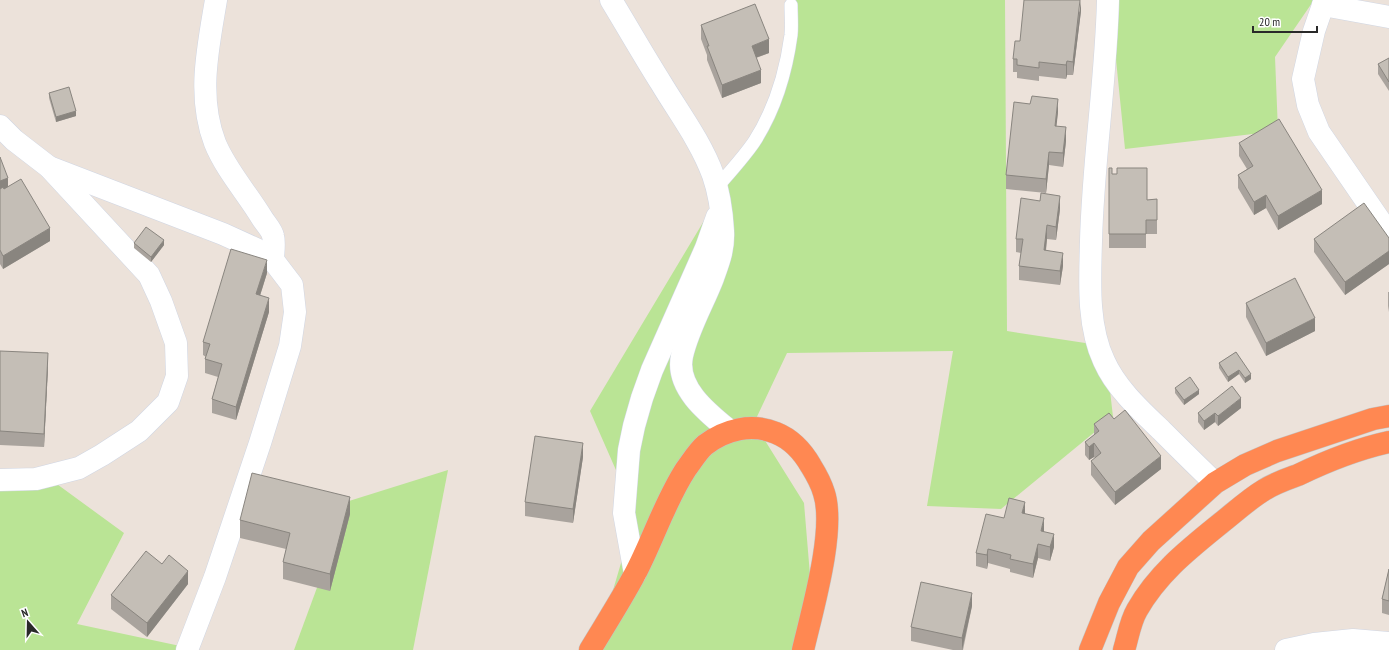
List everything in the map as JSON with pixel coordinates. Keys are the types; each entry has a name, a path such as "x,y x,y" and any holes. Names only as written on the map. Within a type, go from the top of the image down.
{"highway":[{"path":"1090,650 1109,603 1128,567 1156,536 1215,483 1245,465 1277,452 1373,419 1389,416"},
{"path":"590,650 635,574 670,498 693,459 705,446 730,431 747,428 759,428 781,435 792,443 806,458 824,493 828,517 824,550 803,650"},
{"path":"1124,650 1136,611 1151,587 1187,550 1243,506 1265,489 1328,460 1389,442"}],"street":[{"path":"216,0 206,63 205,104 209,124 215,144 225,164 251,200 273,236 273,260"},
{"path":"611,0 698,143 713,175 723,231 723,250 710,287 690,332 681,357 681,366 690,392 710,415 730,431"},
{"path":"1108,0 1101,111 1092,196 1089,289 1094,330 1103,360 1116,382 1138,408 1215,483"},
{"path":"1389,17 1325,3 1314,31 1303,79 1308,105 1319,132 1389,234"},
{"path":"0,126 14,140 49,167 149,275 161,301 176,343 177,376 168,402 139,431 102,455 79,468 36,479 0,480"},
{"path":"49,167 224,234 256,249 273,260 292,285 296,312 290,346 260,443 215,577 187,650"},
{"path":"635,574 624,513 629,450 634,426 652,370 714,230 718,198"},
{"path":"1286,650 1314,644 1353,640 1389,643"}],"lane":[{"path":"718,198 753,143 776,96 786,61 791,34 791,5"}],"green space":[{"path":"796,0 1005,0 1007,331 1105,346 1113,417 1001,509 927,506 953,351 787,353 754,423 804,503 810,575 798,650 583,650 603,624 629,536 630,502 590,411 729,179 762,133"},
{"path":"1110,0 1314,0 1275,57 1278,131 1125,149"},
{"path":"448,470 413,650 294,650 349,501"},
{"path":"0,478 50,479 124,533 77,624 199,650 0,650"}],"building":[{"path":"1024,0 1080,0 1073,62 1067,61 1066,65 1039,62 1039,68 1017,65 1017,59 1013,59 1015,41 1020,41"},
{"path":"755,4 769,39 752,46 761,70 722,85 707,46 709,46 701,25"},
{"path":"1389,58 1389,82 1378,64"},
{"path":"69,87 76,111 56,117 49,93"},
{"path":"1032,96 1058,99 1055,126 1066,127 1063,153 1049,152 1046,179 1006,175 1014,102 1030,104"},
{"path":"1279,119 1322,190 1278,216 1266,195 1254,202 1238,175 1253,166 1239,143"},
{"path":"0,157 8,178 0,181"},
{"path":"1109,168 1112,168 1112,174 1117,174 1117,168 1147,168 1147,200 1157,199 1157,220 1146,220 1146,234 1109,234"},
{"path":"21,179 50,228 3,256 0,250 0,189 3,187 4,189"},
{"path":"1041,193 1060,196 1056,227 1047,225 1044,250 1063,253 1060,271 1019,266 1023,239 1016,239 1021,198 1040,201"},
{"path":"1364,203 1389,238 1389,251 1345,282 1314,239"},
{"path":"146,227 164,240 151,257 134,243"},
{"path":"231,249 267,260 256,294 269,298 236,407 212,399 222,364 205,359 210,344 203,342"},
{"path":"1295,278 1315,318 1266,343 1246,303"},
{"path":"0,351 48,353 44,434 0,431"},
{"path":"1236,352 1251,374 1245,378 1239,370 1228,377 1219,363"},
{"path":"1190,377 1199,390 1184,400 1175,388"},
{"path":"1232,386 1241,398 1218,416 1215,413 1204,421 1198,413"},
{"path":"1125,410 1161,456 1115,492 1091,461 1101,453 1094,443 1089,447 1085,442 1099,431 1094,424 1109,413 1114,419"},
{"path":"535,436 583,443 573,509 525,502"},
{"path":"252,473 350,497 330,574 283,562 290,533 240,520"},
{"path":"1009,498 1025,502 1022,513 1044,518 1041,531 1054,534 1050,547 1038,544 1033,564 1010,559 1011,555 988,549 987,555 976,553 986,514 1004,518"},
{"path":"146,551 162,564 169,555 188,571 147,623 111,595"},
{"path":"1389,569 1389,601 1382,599"},
{"path":"921,582 972,593 962,638 911,627"}]}
